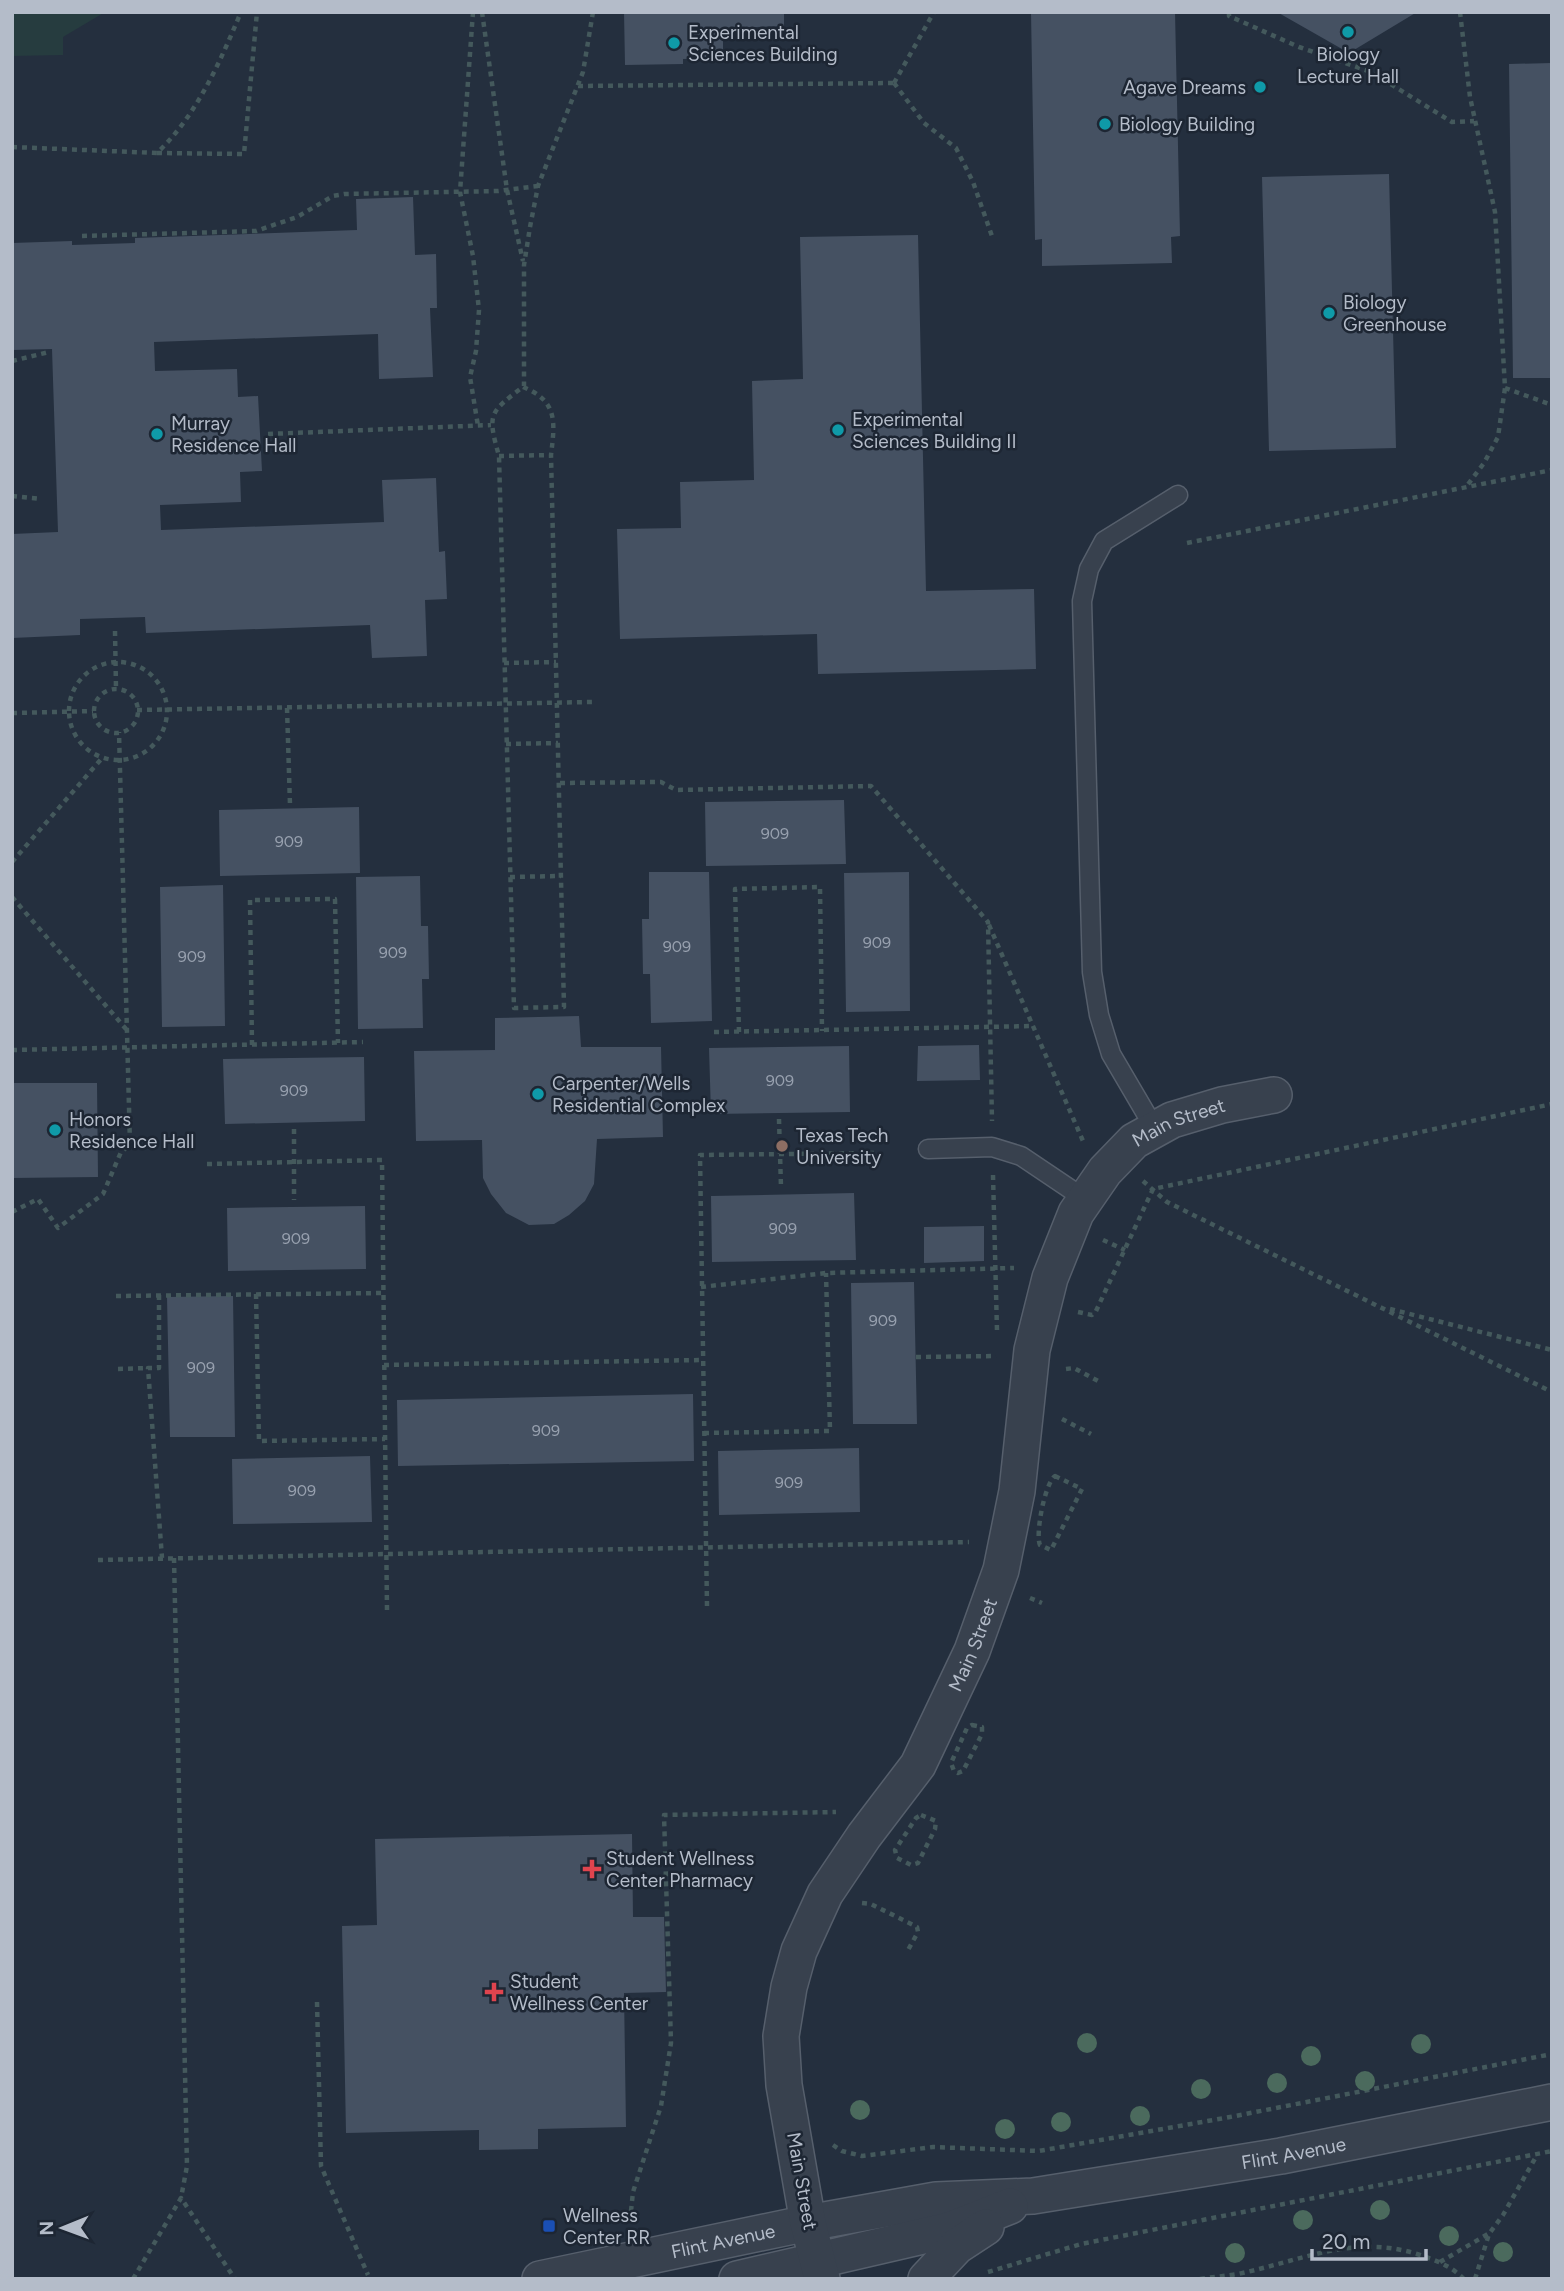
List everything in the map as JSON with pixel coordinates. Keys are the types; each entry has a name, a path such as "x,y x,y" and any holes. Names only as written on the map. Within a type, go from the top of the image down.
{"street":[{"name":"Main Street","path":"820,2270 808,2223 784,2085 781,2036 789,1987 799,1951 825,1894 864,1836 918,1765 972,1651 1003,1559 1017,1491 1032,1350 1050,1278 1085,1199 1105,1171 1134,1141 1172,1120 1222,1105 1273,1095"},
{"name":"Flint Avenue","path":"540,2279 808,2223 936,2200 1033,2196 1281,2156 1552,2102"},
{"name":"Flint Avenue","path":"737,2279 820,2270 949,2230 1033,2196"},
{"path":"926,2279 957,2246 1033,2196"}],"lane":[{"path":"1155,1129 1111,1054 1099,1015 1092,972 1082,601 1089,569 1104,541 1178,495"},
{"path":"928,1149 992,1147 1021,1156 1085,1199"}],"path":[{"path":"157,153 169,142 198,101 222,58 241,12"},
{"path":"12,147 244,155 257,12"},
{"path":"473,12 460,192 473,256 479,310 476,351 470,377 478,426"},
{"path":"482,12 507,190 524,265"},
{"path":"523,387 524,265 538,186 578,86 589,46 593,12"},
{"path":"894,83 934,12"},
{"path":"1229,12 1229,16 1299,47 1371,72 1452,122 1474,121"},
{"path":"1460,12 1474,121 1496,212 1506,388 1497,437 1484,463 1466,487"},
{"path":"578,86 894,83"},
{"path":"894,83 924,123 956,148 973,182 993,239"},
{"path":"82,236 256,230 297,217 333,196 344,194 460,192 538,186"},
{"path":"12,361 49,352"},
{"path":"523,387 539,395 550,406 554,428 551,455 564,1007 514,1008 499,456 491,425 492,416 498,407 523,387"},
{"path":"1506,388 1552,405"},
{"path":"268,434 491,425"},
{"path":"499,456 551,455"},
{"path":"1187,543 1552,470"},
{"path":"12,496 41,499"},
{"path":"115,631 116,689"},
{"path":"504,663 556,662"},
{"path":"116,663 131,664 150,674 164,694 167,710 163,733 157,742 139,755 120,758 103,757 77,739 72,730 69,712 74,689 87,672 116,663"},
{"path":"116,689 129,693 136,702 137,710 131,727 119,732 111,732 98,724 93,711 95,702 103,693 116,689"},
{"path":"137,710 593,702"},
{"path":"287,708 290,806"},
{"path":"12,713 93,711"},
{"path":"12,1212 38,1199 58,1228 103,1195 121,1152 130,1145 119,732"},
{"path":"506,744 558,743"},
{"path":"12,862 103,757"},
{"path":"560,783 661,782 676,790 871,786 988,922 1082,1140 1115,1161 1167,1202 1552,1392"},
{"path":"510,877 561,876"},
{"path":"739,1032 736,889 820,887 822,1031"},
{"path":"12,897 127,1030"},
{"path":"252,1045 250,900 335,899 338,1043"},
{"path":"988,922 997,1336"},
{"path":"714,1032 1034,1026"},
{"path":"12,1050 363,1042"},
{"path":"1153,1189 1552,1104"},
{"path":"779,1119 781,1187"},
{"path":"294,1129 294,1200"},
{"path":"706,1606 700,1155 875,1153"},
{"path":"207,1164 382,1160 387,1611"},
{"path":"1045,1297 1080,1313 1092,1315 1153,1189"},
{"path":"701,1287 826,1273 1022,1268"},
{"path":"704,1433 830,1431 826,1273"},
{"path":"116,1296 383,1293"},
{"path":"256,1294 259,1441 385,1439"},
{"path":"118,1369 159,1367 159,1295"},
{"path":"1378,1306 1552,1350"},
{"path":"916,1357 997,1356"},
{"path":"384,1365 702,1360"},
{"path":"1060,1375 1069,1367 1100,1382"},
{"path":"148,1368 162,1558"},
{"path":"1057,1412 1062,1420 1091,1434"},
{"path":"1055,1476 1060,1477 1082,1489 1051,1550 1040,1545 1038,1535 1049,1482 1055,1476"},
{"path":"99,1560 973,1542"},
{"path":"133,2279 181,2198 187,2166 174,1558"},
{"path":"631,2211 633,2192 661,2106 671,2043 664,1815 846,1812"},
{"path":"925,1815 936,1821 935,1829 918,1863 911,1865 897,1858 895,1850 916,1818 925,1815"},
{"path":"857,1905 871,1904 917,1927 918,1932 908,1950"},
{"path":"317,2002 321,2166 368,2275"},
{"path":"795,2146 823,2139 842,2151 862,2156 933,2147 1039,2151 1552,2054"},
{"path":"982,2274 1081,2244 1552,2151"},
{"path":"1475,2279 1489,2234 1538,2154"},
{"path":"181,2198 235,2279"},
{"path":"1440,2262 1489,2234"},
{"path":"1200,2279 1237,2274 1325,2251 1377,2246 1408,2251 1440,2262 1450,2266 1464,2279"}],"green space":[{"path":"12,12 105,12 63,37 63,55 12,56"}],"building":[{"name":"Experimental Sciences Building","path":"624,12 784,12 784,26 723,28 723,58 683,59 683,64 625,65"},
{"name":"Biology Building","path":"1031,12 1175,12 1180,236 1171,237 1172,263 1042,266 1042,239 1035,240"},
{"name":"Biology Lecture Hall","path":"1277,12 1417,12 1349,53"},
{"path":"1552,63 1552,378 1513,378 1509,64"},
{"name":"Biology Greenhouse","path":"1389,174 1396,448 1269,451 1262,177"},
{"name":"Murray Residence Hall","path":"413,197 415,255 436,254 437,308 430,308 433,377 379,379 378,334 154,342 155,371 237,369 238,397 258,396 262,471 240,472 241,502 160,505 161,530 384,522 382,480 436,478 439,552 445,551 447,599 425,600 427,656 372,658 370,625 146,633 145,617 80,619 80,635 12,638 12,534 58,532 52,349 12,350 12,243 135,243 135,238 357,230 356,199"},
{"name":"Experimental Sciences Building II","path":"918,235 926,591 1034,589 1036,669 818,674 817,634 620,639 617,529 681,528 680,482 754,480 752,381 803,379 800,237"},
{"path":"844,800 846,864 706,866 705,802"},
{"path":"359,807 360,873 220,876 219,810"},
{"name":"Carpenter/Wells Residential Complex","path":"649,872 709,872 712,1021 651,1023 650,974 643,974 642,919 649,919"},
{"path":"909,872 910,1011 846,1012 844,873"},
{"path":"420,876 421,926 428,926 429,979 422,979 423,1028 358,1029 356,877"},
{"path":"223,885 225,1026 162,1027 160,887"},
{"name":"Carpenter/Wells Residential Complex","path":"579,1016 581,1047 661,1047 663,1137 597,1139 594,1184 585,1201 554,1224 529,1225 506,1213 491,1194 483,1178 482,1140 416,1141 414,1051 495,1050 495,1018"},
{"path":"979,1045 980,1080 917,1081 918,1046"},
{"name":"Carpenter/Wells Residential Complex","path":"849,1046 850,1112 711,1114 709,1048"},
{"path":"364,1057 365,1121 225,1124 223,1059"},
{"name":"Honors Residence Hall","path":"12,1083 97,1083 98,1177 12,1178"},
{"path":"854,1193 856,1260 712,1262 711,1196"},
{"path":"365,1206 366,1269 228,1271 227,1208"},
{"path":"984,1226 984,1261 924,1263 924,1227"},
{"path":"914,1282 917,1424 853,1424 851,1283"},
{"path":"233,1296 235,1437 170,1437 167,1297"},
{"path":"693,1394 694,1461 398,1466 397,1400"},
{"path":"859,1448 860,1512 719,1515 718,1451"},
{"path":"370,1456 372,1522 233,1524 232,1459"},
{"name":"Student Wellness Center","path":"632,1834 633,1917 664,1917 666,1992 624,1993 626,2127 538,2129 538,2149 479,2150 479,2130 346,2133 342,1926 377,1925 375,1839"}],"place":[{"name":"Biology Lecture Hall","path":"1348,32"},
{"name":"Experimental Sciences Building","path":"674,43"},
{"name":"Agave Dreams","path":"1260,87"},
{"name":"Biology Building","path":"1105,124"},
{"name":"Biology Greenhouse","path":"1329,313"},
{"name":"Experimental Sciences Building II","path":"838,430"},
{"name":"Murray Residence Hall","path":"157,434"},
{"name":"Carpenter/Wells Residential Complex","path":"538,1094"},
{"name":"Honors Residence Hall","path":"55,1130"},
{"name":"Texas Tech University","path":"782,1146"},
{"name":"Student Wellness Center Pharmacy","path":"592,1869"},
{"name":"Student Wellness Center","path":"494,1992"},
{"name":"Wellness Center RR","path":"549,2226"}]}
